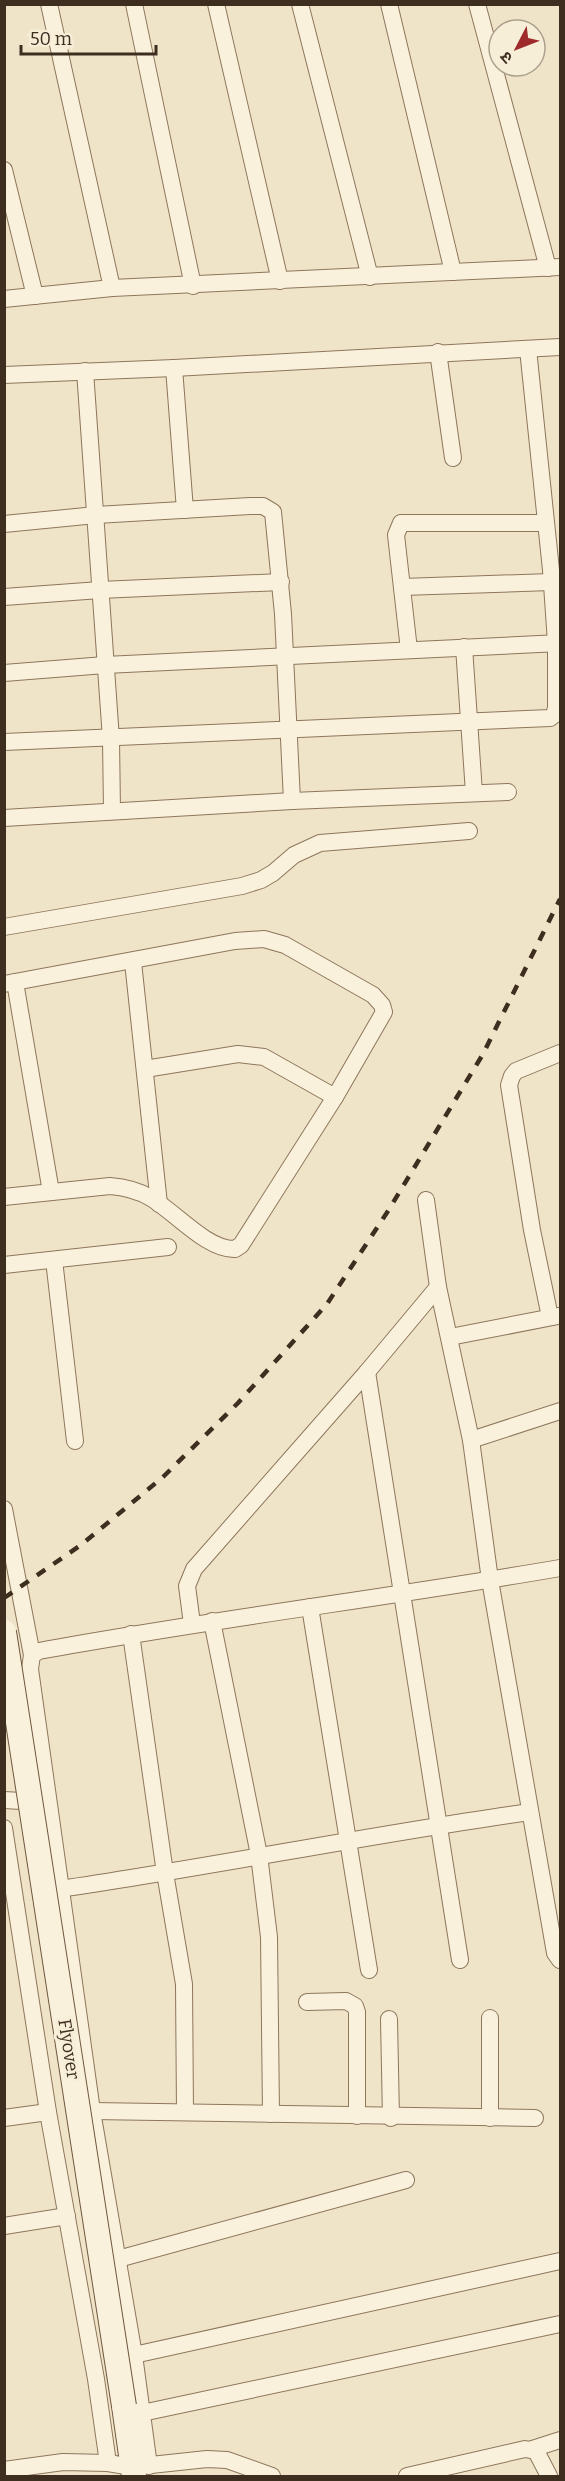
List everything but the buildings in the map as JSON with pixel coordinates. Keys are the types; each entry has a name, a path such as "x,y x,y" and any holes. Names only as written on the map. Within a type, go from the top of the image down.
{"main road":[{"name":"Flyover","path":"4,1632 133,2409 138,2470"}],"street":[{"path":"49,4 112,288"},
{"path":"134,4 193,286"},
{"path":"216,4 280,281"},
{"path":"300,4 370,277"},
{"path":"389,4 453,272"},
{"path":"4,299 112,288 554,268 477,4"},
{"path":"4,170 35,296"},
{"path":"4,375 561,347"},
{"path":"4,742 545,720 554,715 558,643 554,574 544,523 528,349"},
{"path":"438,352 453,458"},
{"path":"174,368 185,510"},
{"path":"85,371 111,739 112,811"},
{"path":"4,524 96,515 263,506 273,512 281,582 292,801"},
{"path":"409,650 396,535 401,523 544,523"},
{"path":"402,587 554,574"},
{"path":"4,597 281,582"},
{"path":"4,673 105,665 558,643"},
{"path":"464,647 474,793"},
{"path":"4,818 292,801 508,792"},
{"path":"4,927 242,886 261,880 294,855 320,843 469,831"},
{"path":"4,1197 110,1186 123,1187 150,1197 218,1246 235,1249 241,1245 335,1097 384,1012 382,1005 373,995 285,945 264,939 235,941 133,962 10,983 51,1192"},
{"path":"133,962 159,1204"},
{"path":"450,1336 555,1316 532,1230 509,1085 516,1071 561,1053"},
{"path":"145,1069 238,1054 264,1057 335,1097"},
{"path":"426,1200 438,1287 471,1440 490,1580 555,1953 561,1960"},
{"path":"4,1265 168,1247"},
{"path":"54,1260 75,1441"},
{"path":"192,1624 188,1586 194,1569 367,1372 438,1287"},
{"path":"367,1372 459,1960"},
{"path":"471,1440 561,1410"},
{"path":"4,1509 32,1655 30,1668 92,2111 134,2355 133,2409 561,2324"},
{"path":"32,1655 39,1651 131,1634 561,1568"},
{"path":"310,1607 369,1970"},
{"path":"212,1621 259,1855 269,1937 271,2114"},
{"path":"131,1634 165,1873 184,1984 185,2112"},
{"path":"4,1800 48,1802"},
{"path":"60,1889 438,1825 530,1812"},
{"path":"4,1828 48,2112 96,2379 108,2463"},
{"path":"307,2002 346,2001 355,2006 357,2012 357,2116"},
{"path":"490,2018 490,2118"},
{"path":"389,2019 391,2118"},
{"path":"92,2111 391,2118 535,2118"},
{"path":"4,2118 48,2112"},
{"path":"118,2259 406,2180"},
{"path":"4,2226 67,2216"},
{"path":"134,2355 561,2261"},
{"path":"407,2476 453,2471 561,2440"},
{"path":"532,2449 541,2457 549,2476"},
{"path":"4,2470 63,2462 108,2463 138,2470 207,2459 227,2460 272,2476"}],"railway":[{"path":"4,1598 81,1545 163,1477 238,1403 327,1304 388,1211 483,1054 560,899"}]}
